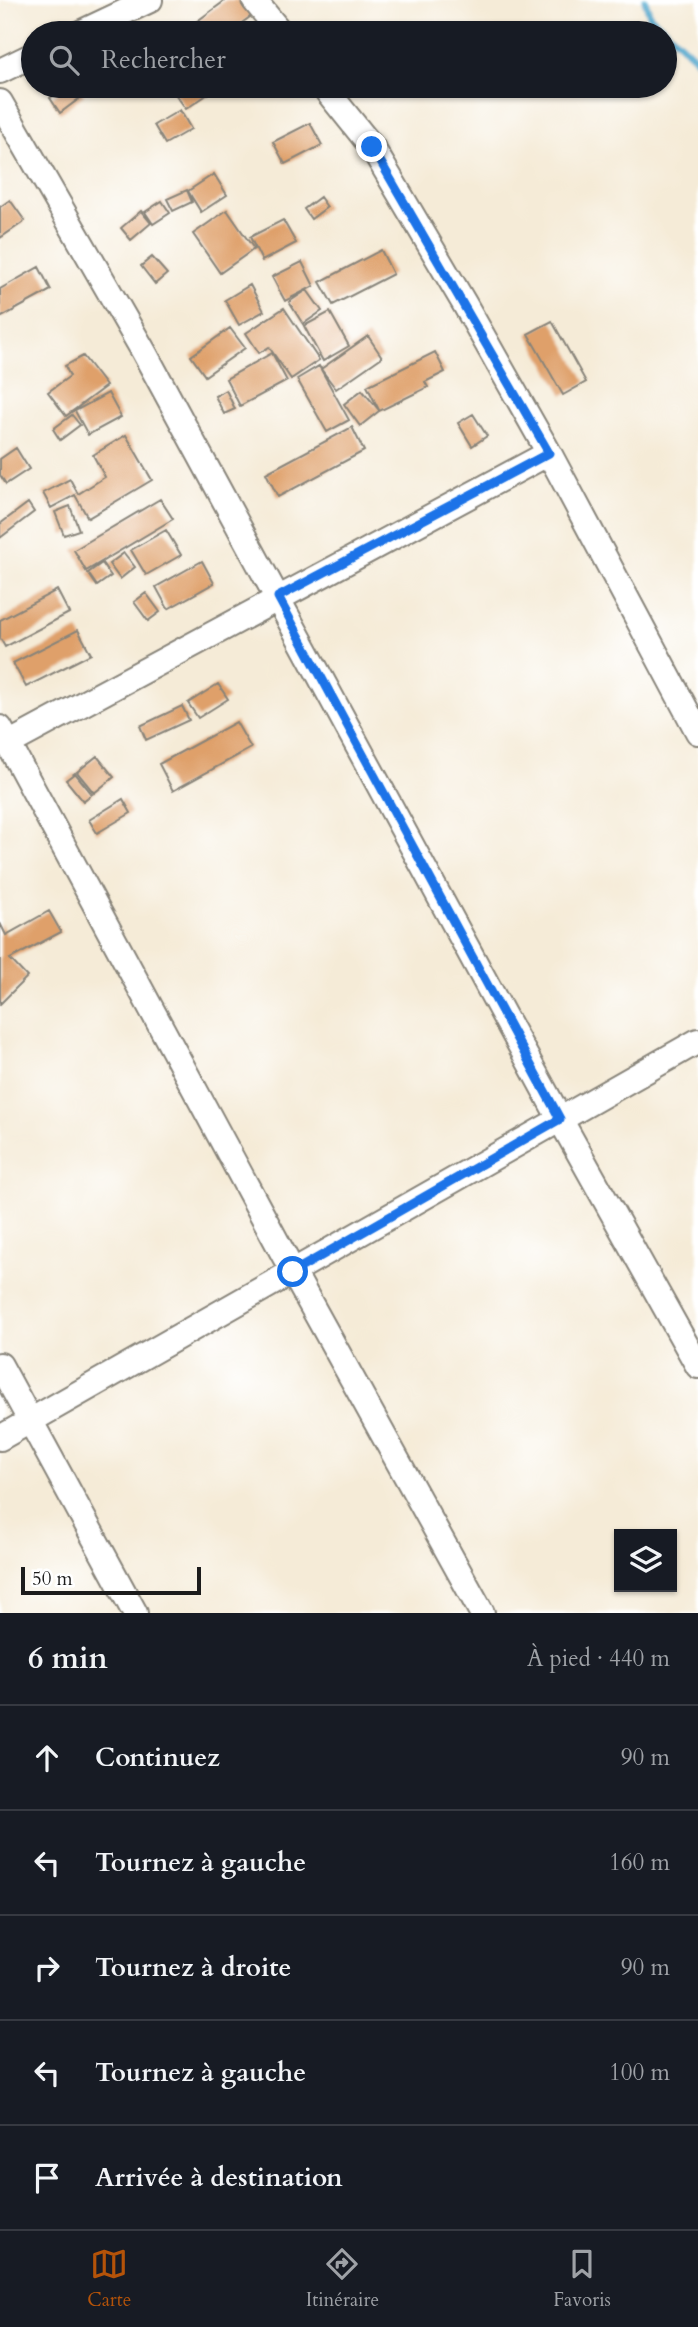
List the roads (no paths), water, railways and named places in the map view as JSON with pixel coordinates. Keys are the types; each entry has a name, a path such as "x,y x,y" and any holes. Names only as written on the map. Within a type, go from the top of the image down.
{"street":[{"path":"105,21 150,0"},
{"path":"254,0 271,21"},
{"path":"0,71 21,61"},
{"path":"333,98 372,147 549,453 698,732"},
{"path":"0,102 144,352 560,1119 698,1366"},
{"path":"482,1613 293,1272 4,736 278,597 549,453"},
{"path":"0,1438 698,1041"},
{"path":"0,1366 135,1613"}],"waterway":[{"path":"645,0 650,16 655,21"},
{"path":"677,41 698,60"}]}
